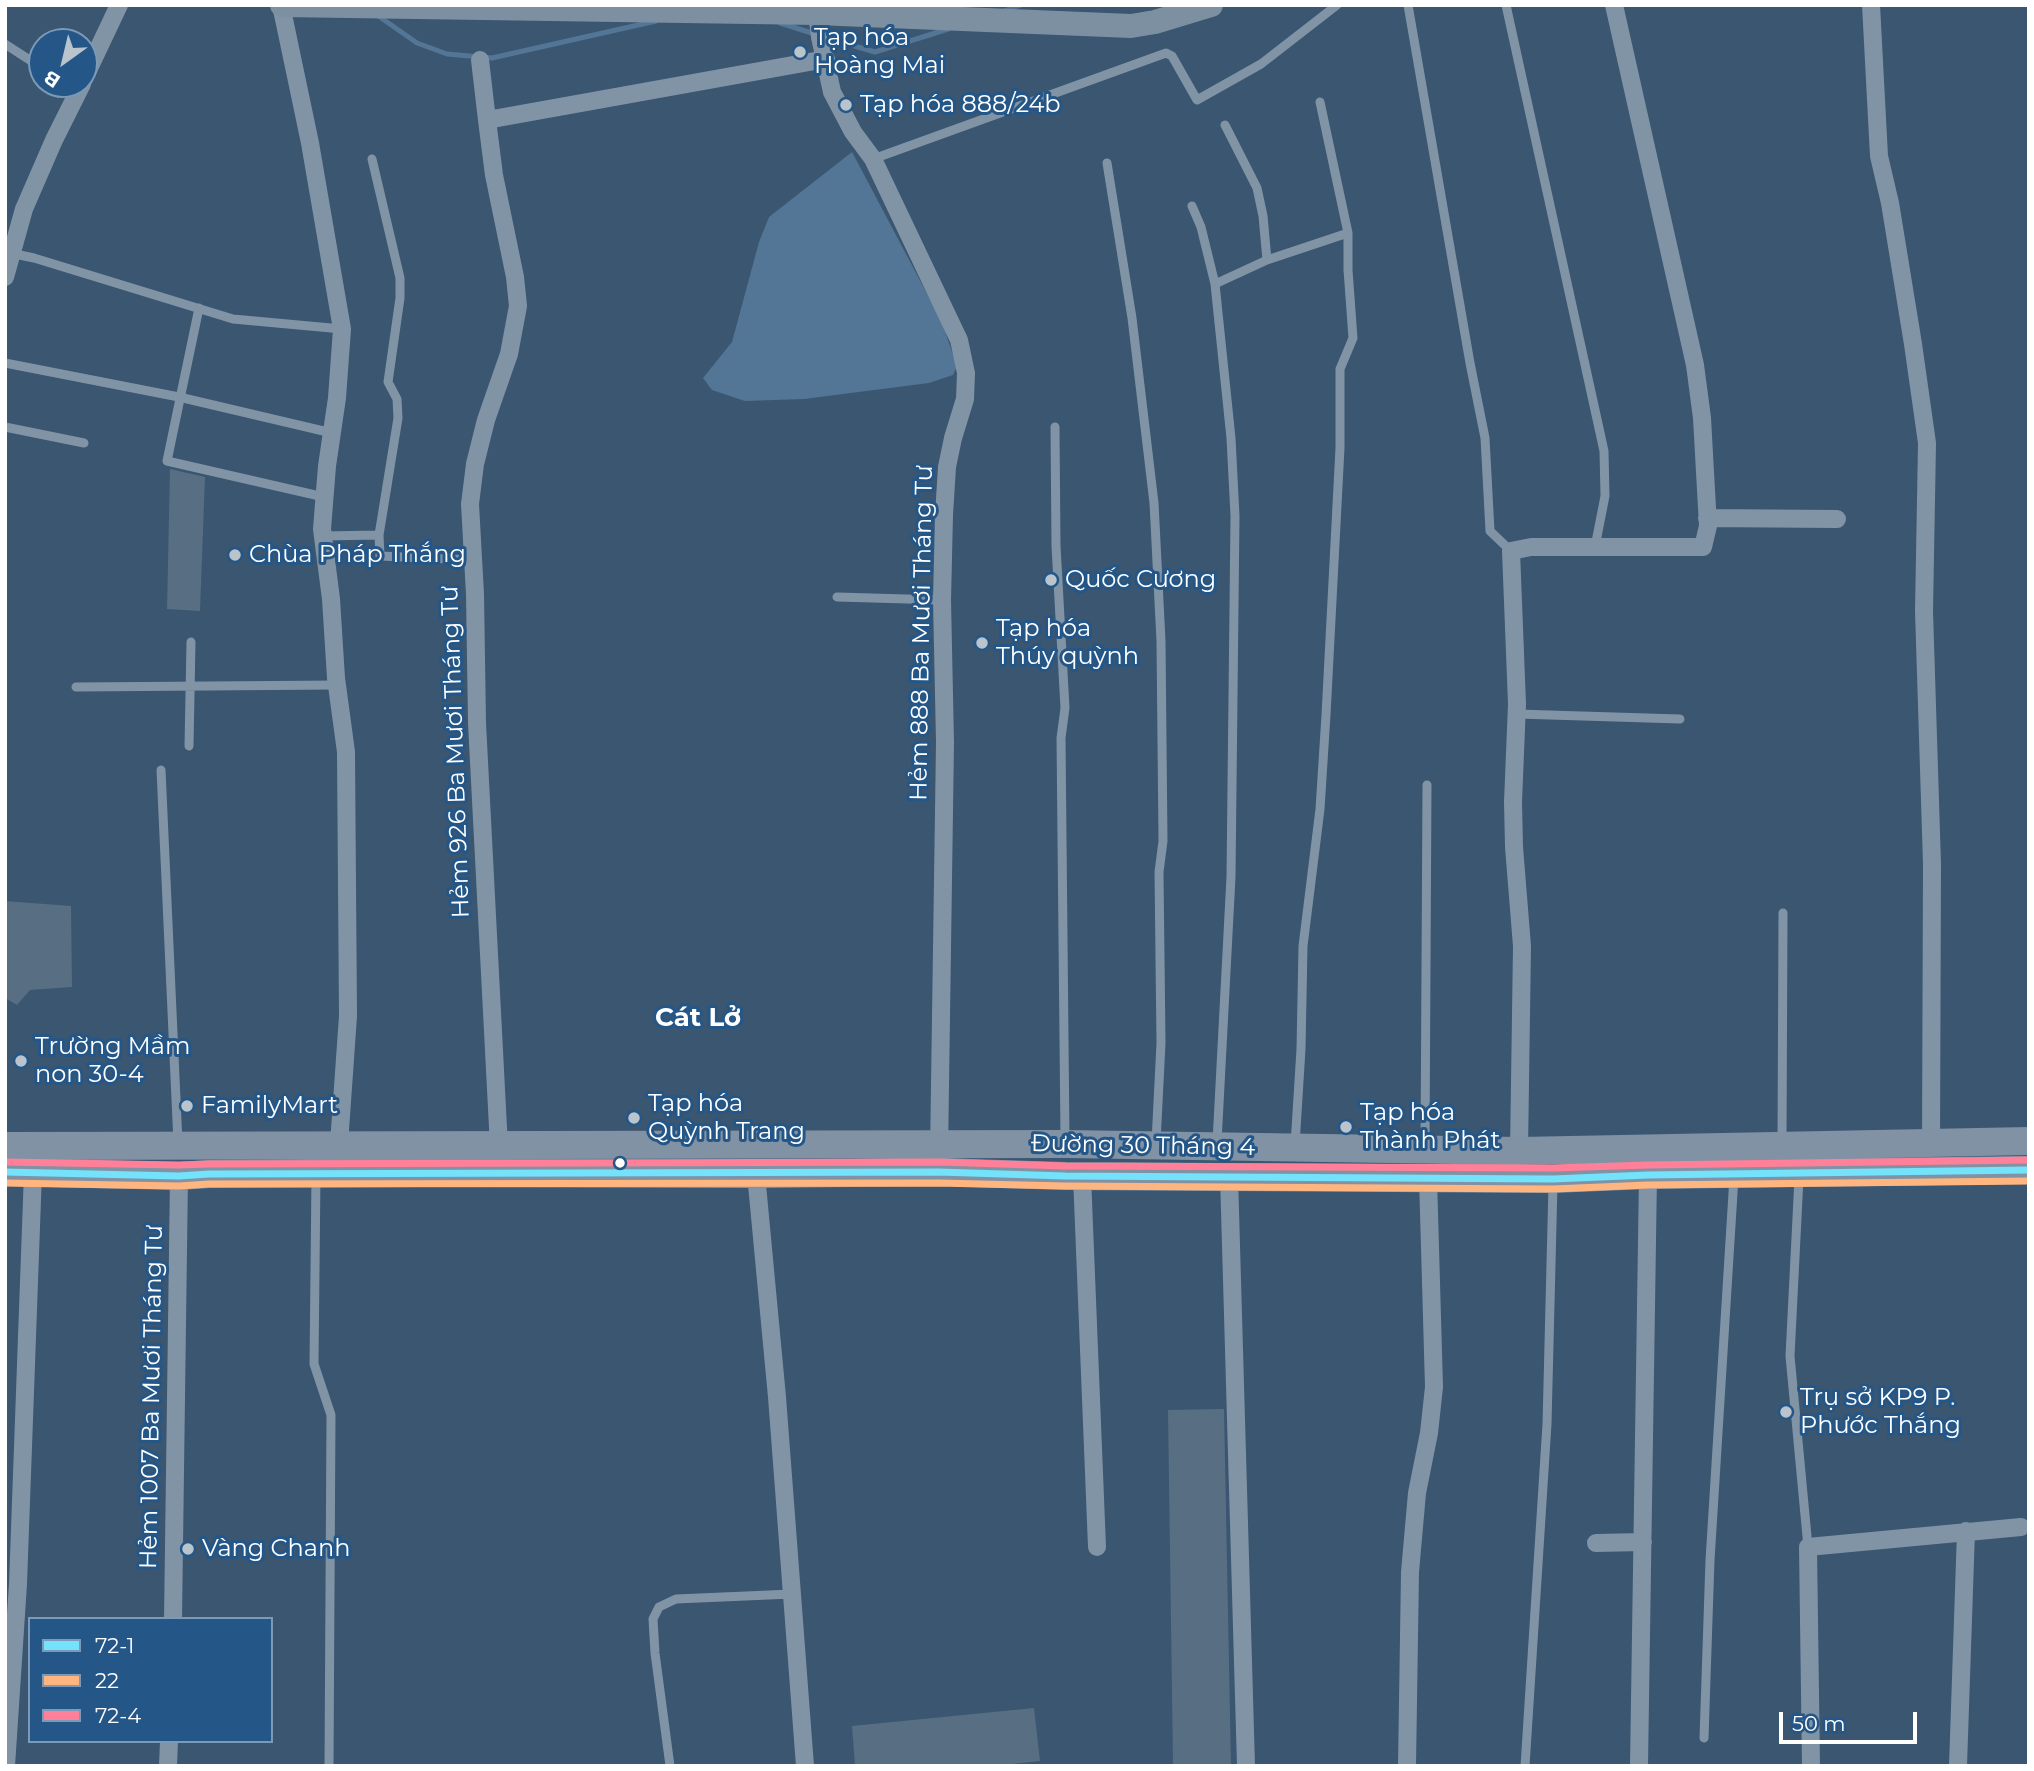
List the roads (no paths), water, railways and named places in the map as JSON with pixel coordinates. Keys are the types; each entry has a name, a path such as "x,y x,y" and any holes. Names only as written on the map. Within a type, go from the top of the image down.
{"main road":[{"name":"Đường 30 Tháng 4","path":"19,1172 179,1176 317,1173 756,1174 1065,1144 1519,1151 2029,1141"},
{"name":"Đường 30 Tháng 4","path":"5,1146 339,1144 499,1147 754,1144 939,1158 1082,1176 1553,1179 1648,1175 2029,1170"},
{"path":"754,1144 756,1174"},
{"path":"1425,1149 1428,1178"}],"street":[{"path":"98,46 119,5"},
{"path":"339,1144 348,1016 346,752 323,536 324,496 337,398 342,329 310,143 282,5 816,9 1131,26 1155,22 1210,5"},
{"path":"1519,1151 1522,946 1514,847 1517,715 1511,551 1531,547 1703,547 1708,526 1702,418 1695,365 1614,5"},
{"path":"1871,5 1880,156 1890,202 1927,443 1924,611 1932,864 1931,1143"},
{"name":"Hẻm 888 Ba Mươi Tháng Tư","path":"816,9 832,92 853,132 873,159 959,340 966,373 965,400 947,467 942,600 945,742 939,1158"},
{"path":"487,120 826,59"},
{"name":"Hẻm 926 Ba Mươi Tháng Tư","path":"480,60 494,175 515,277 518,306 509,354 486,420 475,464 470,504 475,594 477,723 499,1147"},
{"path":"5,277 8,253 24,209 73,98"},
{"path":"1707,518 1837,519"},
{"path":"6,1766 18,1584 19,1172"},
{"path":"756,1174 777,1397 805,1766"},
{"path":"1639,1766 1648,1175"},
{"name":"Hẻm 1007 Ba Mươi Tháng Tư","path":"173,1617 179,1176"},
{"path":"1082,1176 1097,1547"},
{"path":"1229,1176 1246,1766"},
{"path":"1407,1766 1410,1572 1417,1493 1429,1433 1434,1387 1428,1178"},
{"path":"1811,1766 1808,1547 2021,1527"},
{"path":"1958,1766 1966,1531"},
{"path":"1596,1543 1643,1542"},
{"path":"168,1766 169,1743"}],"lane":[{"path":"873,159 1166,53 1172,56 1197,100 1261,64 1337,5"},
{"path":"1408,5 1485,438 1490,531 1511,551"},
{"path":"1506,5 1604,451 1605,496 1595,547"},
{"path":"5,44 28,59"},
{"path":"1295,1147 1303,946 1320,809 1327,703 1340,448 1340,369 1353,338 1348,233 1320,102"},
{"path":"1225,125 1257,188 1264,216 1267,260"},
{"path":"372,159 400,278 400,298 388,382 397,399 398,418 379,535 380,556 472,560"},
{"path":"1107,163 1132,318 1154,503 1161,641 1163,841 1159,872 1161,1042 1156,1147"},
{"path":"1192,206 1201,227 1215,284 1231,438 1235,516 1231,877 1217,1147"},
{"path":"1215,284 1267,260 1348,233"},
{"path":"8,253 34,258 233,319 342,329"},
{"path":"199,308 167,461 324,496"},
{"path":"5,363 179,397 332,433"},
{"path":"5,427 84,443"},
{"path":"1055,427 1056,546 1065,708 1062,724 1062,765 1065,1144"},
{"path":"323,536 379,535"},
{"path":"837,597 942,600"},
{"path":"189,746 191,642"},
{"path":"76,687 337,685"},
{"path":"1517,715 1680,719"},
{"path":"161,770 179,1176"},
{"path":"1425,1149 1427,785"},
{"path":"1782,1146 1783,913"},
{"path":"317,1173 314,1364 331,1415 330,1766"},
{"path":"1800,1173 1790,1356 1808,1547"},
{"path":"1704,1738 1710,1560 1734,1174"},
{"path":"1525,1766 1546,1424 1553,1179"},
{"path":"670,1766 655,1653 653,1619 659,1607 676,1599 792,1594"}],"water":[{"path":"852,152 941,320 957,366 953,375 929,383 804,399 745,401 712,390 703,378 732,342 759,242 769,217"}],"waterway":[{"path":"1004,11 1021,5"},
{"path":"377,15 417,43 447,54 492,58 656,21"},
{"path":"780,23 815,34"},
{"path":"824,37 875,52 948,29"}],"place":[{"name":"Tạp hóa Hoàng Mai","path":"800,52"},
{"name":"Tạp hóa 888/24b","path":"846,105"},
{"name":"Chùa Pháp Thắng","path":"235,555"},
{"name":"Quốc Cương","path":"1051,580"},
{"name":"Tạp hóa Thúy quỳnh","path":"982,643"},
{"name":"Trường Mầm non 30-4","path":"21,1061"},
{"name":"FamilyMart","path":"187,1106"},
{"name":"Tạp hóa Quỳnh Trang","path":"634,1118"},
{"name":"Tạp hóa Thành Phát","path":"1346,1127"},
{"name":"Trụ sở KP9 P. Phước Thắng","path":"1786,1412"},
{"name":"Vàng Chanh","path":"188,1549"}],"district":[{"name":"Cát Lở","path":"698,1018"}]}
